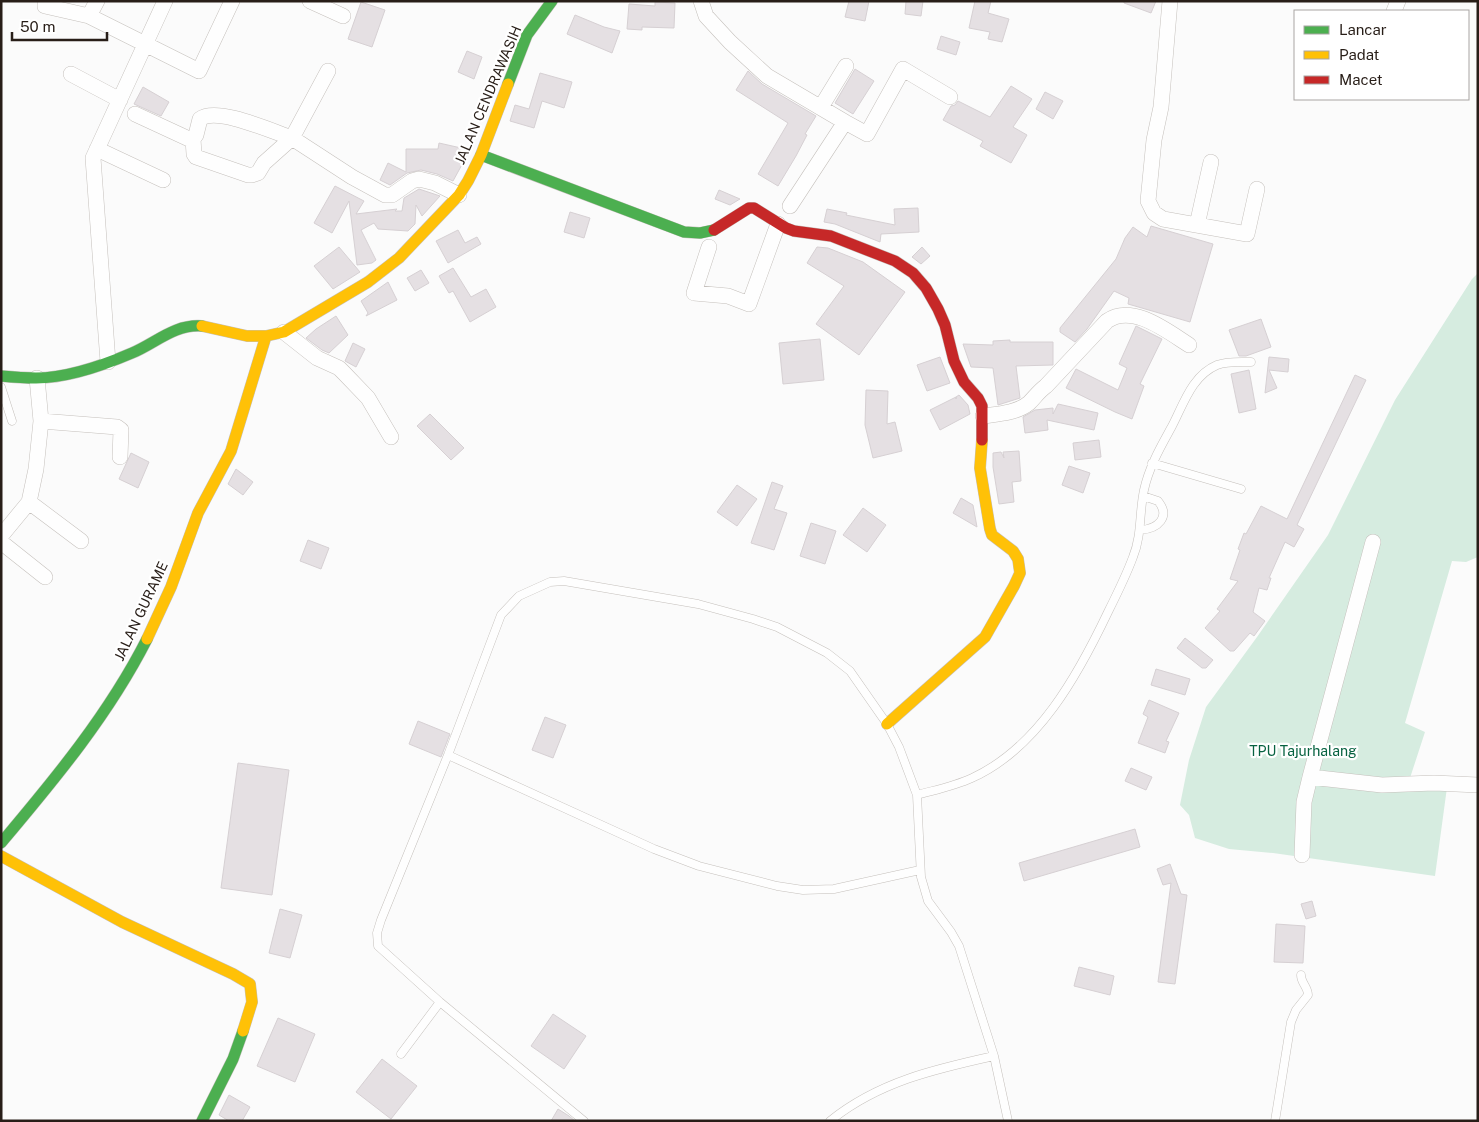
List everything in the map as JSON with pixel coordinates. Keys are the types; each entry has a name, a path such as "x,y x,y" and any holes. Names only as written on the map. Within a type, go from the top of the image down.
{"street":[{"path":"45,1 45,6 88,16 199,71 232,1"},
{"path":"88,16 97,1"},
{"path":"108,362 93,158 165,1"},
{"path":"310,1 343,16"},
{"name":"JALAN CENDRAWASIH","path":"1,376 37,378 76,372 133,353 169,333 190,325 211,326 247,336 266,336 284,332 368,282 392,264 422,235 459,194 468,181 481,155 527,35 552,1"},
{"path":"701,1 706,16 730,42 767,76 867,134 902,69 950,97"},
{"path":"1170,1 1161,108 1154,140 1148,201 1154,213 1164,219 1246,234 1257,190"},
{"path":"821,108 846,66"},
{"path":"328,71 292,138 264,163 258,172 252,175 202,161 194,154 193,138 196,135 200,119 209,116 222,116 239,119 292,138 352,177 385,195 392,195 412,181 419,179 435,183 459,194"},
{"path":"71,74 120,100"},
{"path":"136,114 178,135 193,138"},
{"path":"790,206 845,122"},
{"path":"97,149 163,180"},
{"path":"481,155 677,230 691,233 714,230 749,208 754,208 794,232 831,236 895,261 913,273 926,288 945,325 954,361 964,382 978,398 982,406 980,468 990,528 992,535 1013,551 1018,559 1020,573 985,637 887,724"},
{"path":"1197,225 1211,162"},
{"path":"709,247 694,293 728,296 749,304 778,224"},
{"path":"983,416 1015,410 1028,403 1114,316 1126,315 1143,318 1190,344"},
{"path":"284,332 317,358 339,368 368,398 390,437"},
{"name":"JALAN GURAME","path":"1,843 46,790 88,733 143,647 166,601 201,504 225,465 231,451 266,336"},
{"path":"1,536 28,502 36,469 41,421 37,378"},
{"path":"41,421 117,427 121,430 120,457"},
{"path":"28,502 81,541"},
{"path":"1,542 45,577"},
{"path":"1302,855 1304,802 1373,542"},
{"path":"1310,777 1382,785 1434,783 1478,785"},
{"path":"1,856 122,922 233,974 250,984 252,1002 248,1021 233,1059 202,1121"}],"lane":[{"path":"917,794 956,785 990,768 1019,745 1043,721 1074,678 1087,656 1134,555 1140,530 1143,496 1152,463 1182,404 1200,379 1217,365 1251,362"},
{"path":"1,387 12,421"},
{"path":"1152,463 1241,489"},
{"path":"1140,530 1156,526 1164,516 1163,507 1158,501 1143,496"},
{"path":"584,1121 440,1002 378,946 377,933 501,615 519,596 550,582 564,580 698,604 753,619 777,627 827,652 850,671 887,724 917,794 920,870 928,901 959,946 994,1056 1008,1121"},
{"path":"448,755 654,850 699,866 777,886 803,890 834,889 920,870"},
{"path":"1275,1121 1291,1022 1296,1010 1308,995 1301,975"},
{"path":"401,1054 440,1002"},
{"path":"830,1121 856,1101 910,1076 994,1056"}],"green space":[{"name":"TPU Tajurhalang","path":"1478,273 1478,557 1466,562 1452,561 1405,723 1425,732 1410,778 1448,780 1435,876 1273,853 1229,849 1195,838 1189,815 1180,805 1189,760 1206,707 1328,535 1395,400 1472,279"}],"building":[{"path":"849,1 869,1 865,21 845,17"},
{"path":"906,1 923,1 921,16 905,14"},
{"path":"975,1 991,1 988,13 1009,19 1002,42 988,39 990,32 969,28"},
{"path":"1124,1 1156,1 1151,13 1124,3"},
{"path":"361,2 385,10 372,47 348,39"},
{"path":"655,2 675,3 674,28 642,27 642,30 627,29 629,4 655,6"},
{"path":"575,15 604,27 620,31 612,53 567,34"},
{"path":"941,36 960,42 956,55 937,49"},
{"path":"467,51 482,57 474,79 458,72"},
{"path":"855,69 874,81 853,114 835,103"},
{"path":"748,71 762,84 816,116 805,134 807,135 796,156 778,186 758,174 788,123 736,90"},
{"path":"540,73 572,82 564,108 542,101 534,128 510,121 515,105 529,109"},
{"path":"1011,86 1032,99 1013,127 1027,135 1011,163 980,146 983,141 943,120 951,106 955,105 958,101 990,117"},
{"path":"143,87 169,102 161,116 134,104"},
{"path":"1045,92 1063,101 1053,119 1036,109"},
{"path":"439,143 470,150 453,181 421,170 407,173 390,185 380,180 388,163 406,172 406,149 438,149"},
{"path":"335,186 364,201 356,214 397,209 395,211 402,211 404,198 419,189 440,196 422,216 416,205 415,224 408,231 378,229 374,223 361,230 376,260 372,263 357,265 349,201 332,233 314,223"},
{"path":"719,190 740,199 730,205 715,199"},
{"path":"918,208 919,232 881,234 880,242 835,224 824,222 827,209 895,225 894,209"},
{"path":"570,212 590,218 584,238 564,232"},
{"path":"1151,226 1213,244 1190,322 1128,304 1129,298 1114,291 1087,329 1075,342 1060,332 1060,328 1116,259 1125,238 1133,227 1147,237"},
{"path":"458,230 465,243 477,237 481,244 448,263 436,241"},
{"path":"339,247 360,272 333,289 314,266"},
{"path":"817,247 828,248 863,262 905,292 859,355 816,324 844,286 807,263"},
{"path":"922,247 930,256 921,264 912,257"},
{"path":"453,268 471,297 486,289 496,307 470,322 453,291 449,293 439,276"},
{"path":"421,270 429,283 415,291 407,278"},
{"path":"388,282 397,300 366,316 368,313 361,301"},
{"path":"336,316 348,335 329,353 306,338"},
{"path":"1261,319 1271,347 1246,356 1239,356 1229,330"},
{"path":"1136,326 1162,339 1140,384 1144,386 1132,419 1066,388 1076,369 1118,390 1127,368 1119,364"},
{"path":"820,339 824,380 783,384 779,343"},
{"path":"1010,340 1010,342 1053,342 1053,365 1016,366 1020,398 998,405 993,368 971,367 963,344 993,345 993,341"},
{"path":"353,343 365,349 356,367 345,361"},
{"path":"940,357 950,383 927,391 917,365"},
{"path":"1269,357 1289,359 1288,372 1269,370 1277,388 1265,393"},
{"path":"1249,370 1256,409 1239,413 1231,374"},
{"path":"1355,375 1366,380 1297,525 1304,529 1294,547 1285,542 1269,578 1271,578 1267,590 1259,588 1253,612 1265,621 1254,636 1250,633 1234,651 1230,651 1205,628 1220,611 1217,609 1238,581 1230,579 1244,533 1246,534 1261,506 1287,519"},
{"path":"866,390 888,391 887,424 895,422 902,451 873,458 865,425"},
{"path":"959,395 968,405 970,414 940,430 930,410"},
{"path":"1058,404 1098,413 1094,430 1047,420 1048,430 1025,433 1023,417 1035,410 1053,408 1053,414"},
{"path":"430,414 464,448 451,460 417,426"},
{"path":"1099,440 1101,457 1075,460 1073,443"},
{"path":"1019,451 1021,481 1012,482 1014,502 999,504 993,467 993,453 1001,452 1004,458 1003,452"},
{"path":"131,453 149,462 138,488 119,479"},
{"path":"1069,466 1090,473 1083,493 1062,485"},
{"path":"236,469 253,482 243,495 228,484"},
{"path":"772,482 783,486 774,509 787,513 774,550 751,543"},
{"path":"737,485 757,499 737,526 717,512"},
{"path":"961,498 973,505 977,527 953,513"},
{"path":"863,508 886,525 867,552 843,535"},
{"path":"811,523 836,531 825,564 800,556"},
{"path":"308,540 329,548 321,569 300,561"},
{"path":"1185,638 1213,660 1206,668 1202,668 1177,648"},
{"path":"1156,669 1190,679 1185,695 1151,685"},
{"path":"1149,700 1179,713 1166,741 1169,742 1165,753 1138,743 1148,717 1143,714"},
{"path":"545,717 566,725 553,758 532,750"},
{"path":"418,721 450,734 441,757 409,744"},
{"path":"238,763 289,770 272,895 221,888"},
{"path":"1131,768 1152,777 1146,790 1125,781"},
{"path":"1135,829 1140,847 1024,881 1019,863"},
{"path":"1170,864 1181,894 1187,895 1175,984 1158,982 1171,883 1163,885 1157,869"},
{"path":"1312,901 1316,916 1306,919 1301,904"},
{"path":"280,909 302,915 290,958 269,953"},
{"path":"1276,924 1305,926 1303,963 1274,962"},
{"path":"1079,967 1114,976 1110,995 1074,986"},
{"path":"553,1014 586,1036 564,1069 531,1046"},
{"path":"278,1018 315,1034 295,1082 257,1066"},
{"path":"382,1059 417,1086 391,1119 356,1092"},
{"path":"229,1095 250,1107 242,1121 229,1121 219,1115"},
{"path":"558,1109 569,1116 575,1121 551,1121"}],"traffic: fast":[{"path":"508,84 527,35 552,1"},
{"path":"481,155 684,232 700,233 714,230"},
{"path":"1,376 23,378 60,376 97,366 132,353 174,331 192,326 202,326"},
{"path":"1,843 61,770 98,720 116,694 147,639"},
{"path":"202,1121 233,1059 243,1031"}],"traffic: slow":[{"path":"202,326 247,336 266,336 284,332 368,282 399,258 459,195 468,181 481,155 508,84"},
{"path":"147,639 171,587 198,513 231,451 266,336"},
{"path":"887,724 985,637 1020,573 1018,559 1013,551 992,535 990,529 980,468 982,440"},
{"path":"1,856 122,922 233,974 250,984 252,1002 243,1031"}],"traffic: jam":[{"path":"714,230 749,208 754,208 786,228 794,231 831,236 895,261 913,273 926,288 938,309 945,325 954,361 964,382 978,398 982,406 982,440"}]}
